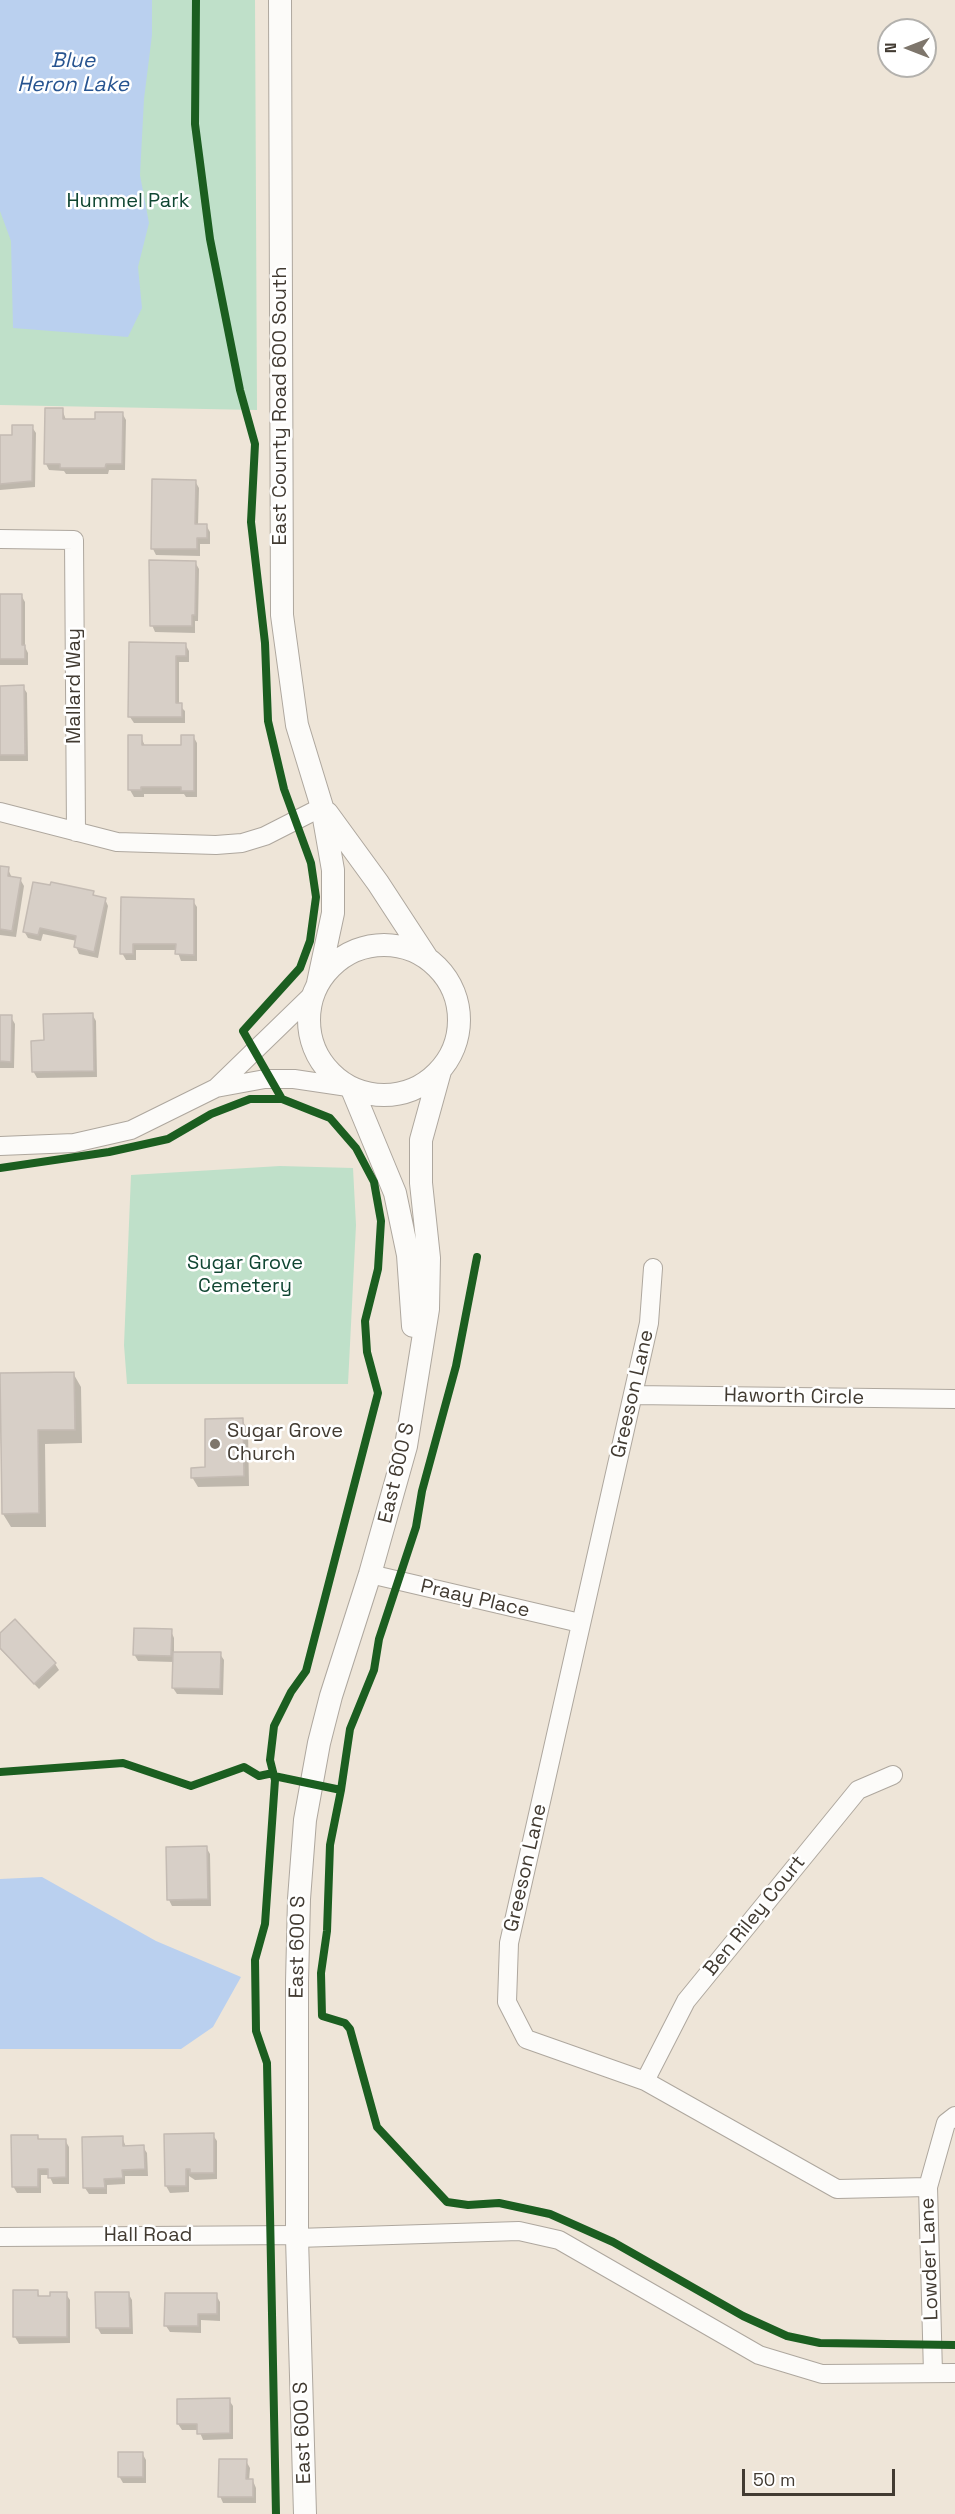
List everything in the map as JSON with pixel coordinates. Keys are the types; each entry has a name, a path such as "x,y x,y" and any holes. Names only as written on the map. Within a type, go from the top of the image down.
{"street":[{"name":"East County Road 600 South","path":"280,0 282,615 297,725 322,807 334,894 331,927 315,988"},
{"name":"Mallard Way","path":"0,539 74,540 76,832"},
{"name":"East County Road 600 South","path":"322,807 378,883 428,959"},
{"path":"0,812 127,843 167,845 242,843 279,830 322,807"},
{"path":"216,1088 344,956 368,946 393,945 417,952 442,972 453,990 459,1018 455,1046 440,1071 421,1140 421,1183 429,1258 428,1309 414,1394"},
{"path":"315,988 308,1019 312,1044 326,1069 350,1088 387,1169 401,1218 413,1303 414,1394"},
{"path":"0,1146 74,1143 131,1131 216,1088 265,1079 294,1079 350,1088 375,1096 404,1094 417,1088 440,1071"},
{"name":"Greeson Lane","path":"653,1268 650,1323 509,1943 507,2002 526,2039 645,2081 837,2189 928,2187"},
{"name":"East 600 S","path":"305,2514 297,2236 297,1970 305,1820 321,1733 404,1455 414,1394"},
{"name":"Haworth Circle","path":"633,1395 955,1399"},
{"name":"Praay Place","path":"370,1574 580,1623"},
{"name":"Ben Riley Court","path":"645,2081 686,2001 858,1790 893,1775"},
{"name":"Lowder Lane","path":"933,2373 928,2187 946,2124 955,2116"},
{"name":"Hall Road","path":"0,2237 297,2236 519,2231 559,2240 759,2355 822,2374 955,2373"}],"green space":[{"name":"Hummel Park","path":"0,0 255,0 257,410 0,405"},
{"name":"Sugar Grove Cemetery","path":"280,1166 353,1168 356,1225 348,1384 127,1384 124,1345 131,1175"}],"water":[{"name":"Blue Heron Lake","path":"0,0 152,0 152,35 144,99 140,175 149,223 138,267 142,308 128,337 13,328 11,241 0,211"},
{"path":"42,1877 156,1941 241,1977 213,2027 181,2049 0,2049 0,1879"}],"building":[{"path":"45,408 63,408 63,419 95,419 95,412 123,412 122,464 106,464 105,468 60,468 60,464 44,464"},
{"path":"12,425 33,425 32,481 0,484 0,435 12,435"},
{"path":"152,479 196,480 195,524 207,524 207,538 197,538 197,549 151,549"},
{"path":"149,560 196,561 195,615 192,615 192,626 150,626"},
{"path":"0,594 22,594 22,645 25,645 25,659 0,659"},
{"path":"129,642 186,643 186,656 176,656 176,703 182,703 182,717 128,717"},
{"path":"24,685 25,755 0,755 0,686"},
{"path":"128,735 142,735 142,745 181,745 181,735 194,735 194,791 181,791 181,787 141,787 141,790 128,790"},
{"path":"0,866 9,867 8,876 21,878 12,931 0,929"},
{"path":"33,882 50,885 51,882 94,891 93,895 106,898 94,952 74,947 76,936 40,928 38,935 23,932"},
{"path":"121,897 194,899 194,955 175,954 176,944 133,944 133,954 120,954"},
{"path":"93,1013 94,1071 32,1072 31,1041 44,1040 43,1014"},
{"path":"0,1015 12,1015 11,1062 0,1061"},
{"path":"74,1372 75,1430 38,1430 39,1513 2,1514 0,1373"},
{"path":"243,1418 244,1476 191,1478 191,1468 205,1467 205,1419"},
{"path":"15,1619 56,1663 34,1684 0,1648 0,1633"},
{"path":"134,1628 172,1629 171,1656 133,1655"},
{"path":"173,1652 221,1652 220,1689 172,1688"},
{"path":"207,1846 208,1899 167,1900 166,1847"},
{"path":"214,2133 214,2173 190,2173 190,2169 186,2169 186,2186 165,2186 164,2134"},
{"path":"11,2135 38,2135 38,2139 66,2139 66,2177 48,2178 48,2169 38,2169 38,2187 12,2187"},
{"path":"123,2136 123,2146 144,2145 145,2169 122,2170 123,2178 104,2179 105,2188 83,2188 82,2137"},
{"path":"13,2290 38,2290 38,2296 50,2296 50,2292 67,2292 67,2337 13,2337"},
{"path":"95,2292 129,2292 130,2328 96,2328"},
{"path":"165,2293 217,2293 217,2314 198,2314 198,2326 164,2326"},
{"path":"230,2398 230,2433 197,2434 197,2424 177,2424 177,2399"},
{"path":"118,2452 143,2452 143,2477 118,2477"},
{"path":"219,2459 247,2459 246,2479 253,2479 253,2497 218,2497"}],"cycle path":[{"path":"196,0 195,124 210,239 240,390 255,444 251,522 265,643 268,721 284,789 311,863 316,897 310,941 300,968 243,1031 282,1099 330,1118 356,1148 374,1182 381,1221 378,1269 365,1321 367,1352 378,1393 306,1671 291,1692 274,1726 270,1760 275,1780 265,1924 255,1960 256,2031 267,2063 276,2514"},
{"path":"0,1168 109,1152 168,1139 211,1114 250,1099 282,1099"},
{"path":"274,1776 341,1790 350,1729 374,1670 379,1639 416,1527 422,1491 456,1366 477,1257"},
{"path":"0,1772 123,1763 191,1786 244,1767 259,1776 273,1773"},
{"path":"341,1790 330,1845 327,1931 321,1973 322,2016 345,2023 350,2029 377,2127 447,2202 468,2205 499,2203 550,2214 613,2242 743,2316 787,2336 820,2343 955,2345"}],"place":[{"name":"Sugar Grove Church","path":"215,1444"}]}
